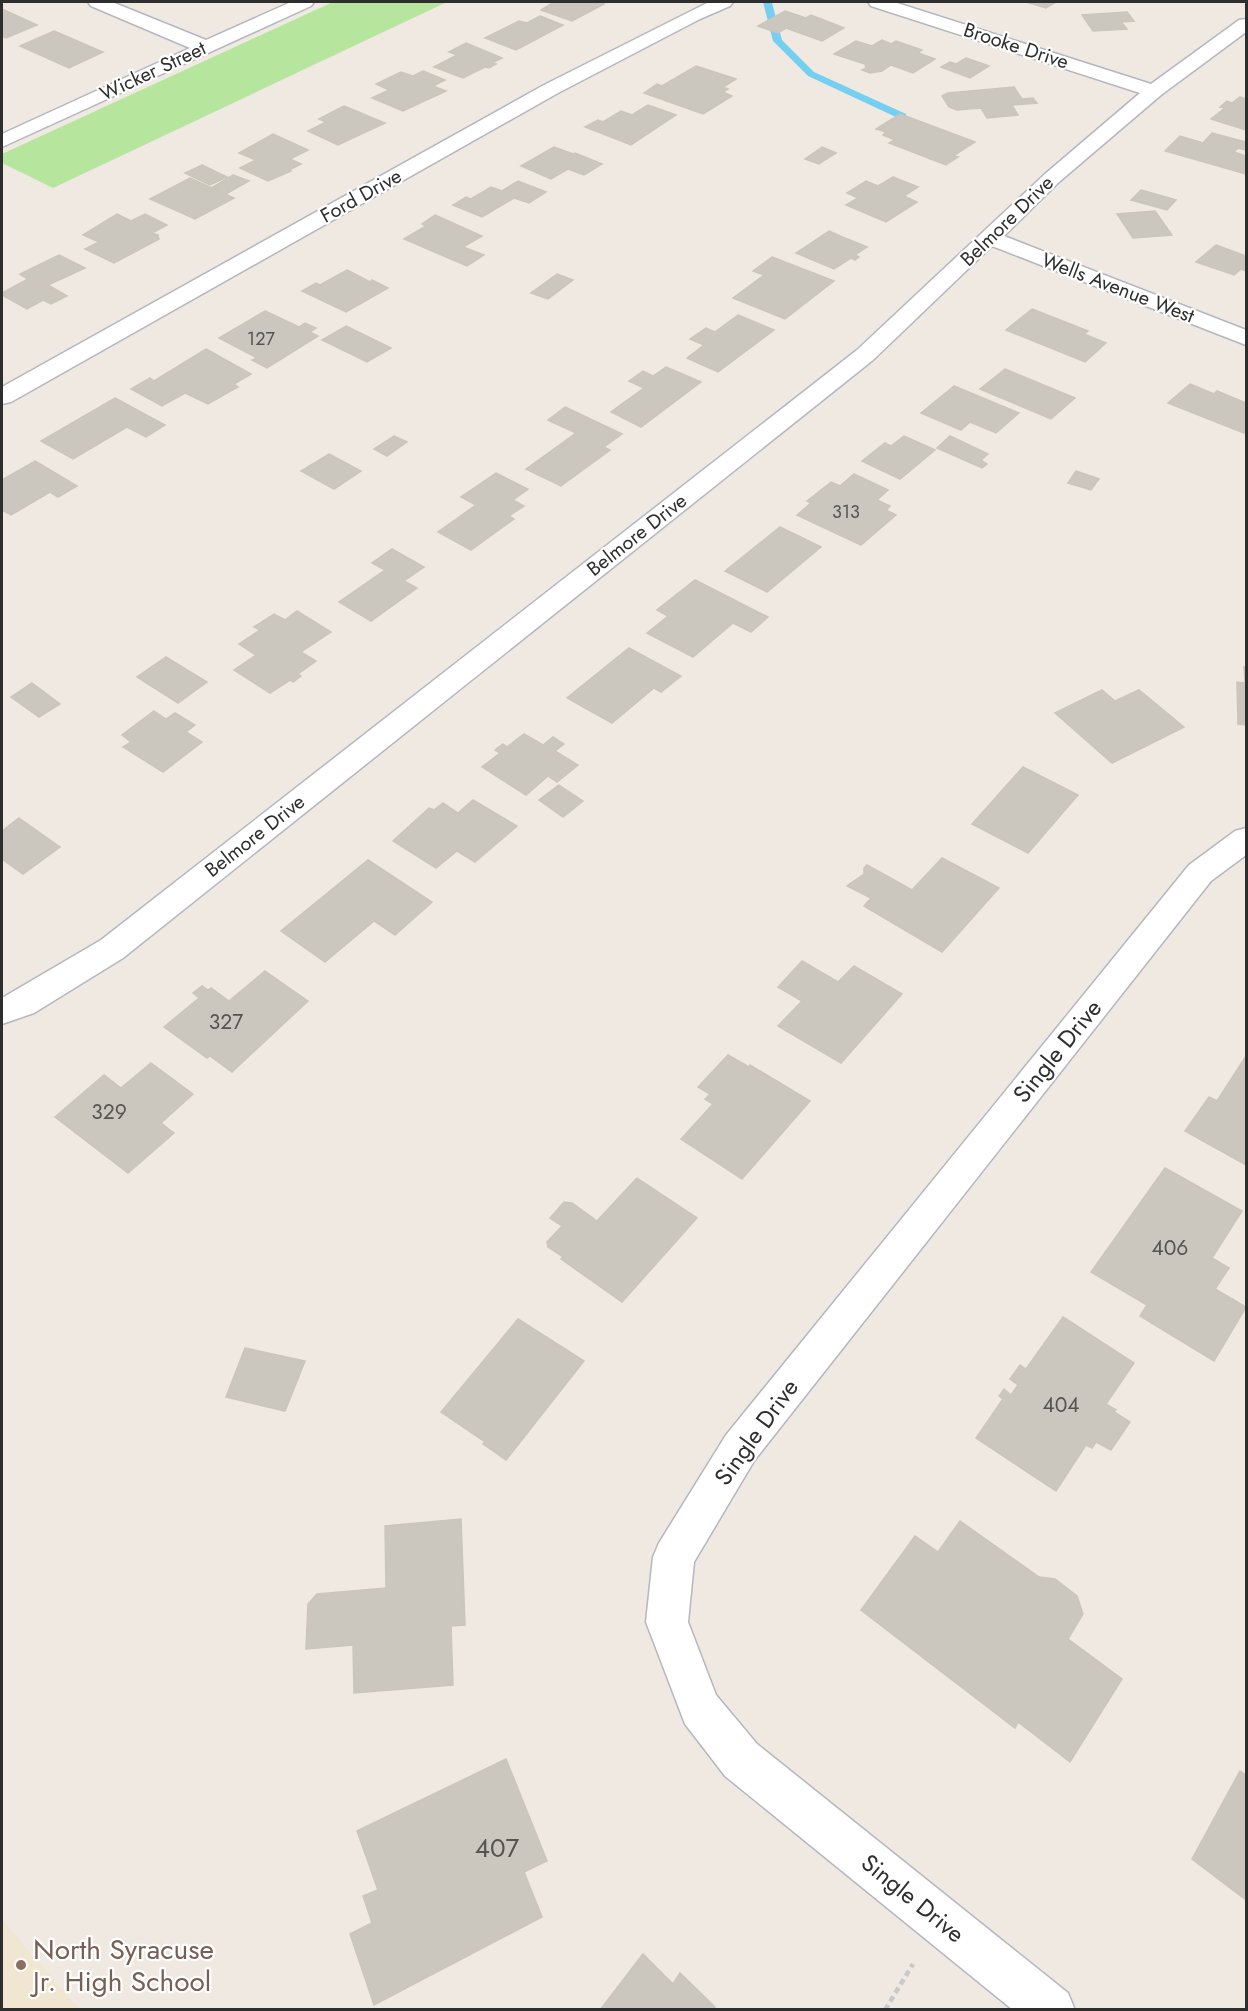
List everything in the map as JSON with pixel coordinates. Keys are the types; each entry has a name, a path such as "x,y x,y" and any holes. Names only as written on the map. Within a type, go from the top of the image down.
{"street":[{"path":"97,2 205,47"},
{"name":"Wicker Street","path":"2,141 306,2"},
{"name":"Ford Drive","path":"2,397 551,89 693,15 724,2"},
{"name":"Brooke Drive","path":"877,2 1154,91"},
{"name":"Belmore Drive","path":"2,1011 22,1004 121,942 865,355 1052,178 1154,91 1246,24"},
{"name":"Wells Avenue West","path":"990,238 1246,338"},
{"name":"Single Drive","path":"1051,2010 741,1761 700,1709 667,1622 674,1557 740,1448 1200,873 1246,839"}],"shaded area":[{"name":"North Syracuse Jr. High School","path":"2,1920 79,2009 2,2009"}],"green space":[{"path":"333,2 447,2 53,188 2,163 2,154"}],"building":[{"path":"554,2 600,2 604,4 572,21 541,10"},
{"path":"1026,2 1056,2 1046,8"},
{"path":"2,9 37,25 6,38 2,36"},
{"path":"785,11 806,18 811,15 844,28 822,41 786,28 778,33 758,26"},
{"path":"1127,12 1134,21 1121,22 1127,29 1093,31 1082,15"},
{"path":"540,16 563,25 516,50 485,38 519,21 527,23"},
{"path":"54,31 103,52 69,68 20,46"},
{"path":"882,40 891,44 896,41 922,50 918,53 935,59 913,73 891,65 882,71 870,73 862,70 866,68 865,64 834,54 856,41 872,46"},
{"path":"466,43 502,58 492,63 496,64 489,68 485,67 463,78 434,67 457,55 449,52"},
{"path":"966,58 989,66 970,78 941,67 950,62 956,64"},
{"path":"696,66 736,79 723,87 728,89 723,92 732,96 703,114 644,93 657,84 662,86"},
{"path":"423,71 445,80 433,86 446,91 403,111 372,98 389,90 376,84 401,72 413,76"},
{"path":"1014,87 1022,99 1033,98 1037,103 1012,105 1018,115 987,118 981,108 957,110 949,107 942,96 948,93"},
{"path":"1240,97 1246,99 1246,130 1211,119 1225,108 1220,107 1227,101 1232,103"},
{"path":"648,105 676,115 631,145 585,127 598,120 603,122 621,111 632,115"},
{"path":"344,106 385,123 338,145 308,131 326,122 319,119"},
{"path":"900,114 975,142 953,156 958,157 946,165 889,143 895,140 883,135 886,132 876,129"},
{"path":"1212,133 1246,142 1246,150 1238,148 1234,152 1246,156 1246,174 1165,151 1180,136 1203,143"},
{"path":"273,134 308,150 290,159 301,164 268,181 240,168 256,160 239,153"},
{"path":"554,147 602,164 584,175 568,169 551,179 521,166"},
{"path":"822,147 836,153 819,164 805,159"},
{"path":"202,165 227,177 210,185 185,173"},
{"path":"233,175 249,181 226,194 211,188"},
{"path":"893,177 918,187 904,196 917,202 886,222 846,205 858,198 847,193 866,181 878,186"},
{"path":"190,178 234,198 195,219 150,199"},
{"path":"518,181 546,192 529,203 514,198 482,217 453,205 466,197 471,199 491,187 502,191"},
{"path":"1141,190 1176,200 1167,210 1131,200"},
{"path":"1155,211 1172,235 1133,238 1117,214"},
{"path":"117,214 131,221 145,214 167,225 152,233 158,235 159,239 114,263 85,249 99,242 83,235"},
{"path":"435,215 482,236 463,247 484,255 467,266 404,239 426,226 422,224"},
{"path":"829,231 867,247 855,255 859,257 855,260 851,258 834,269 796,253"},
{"path":"1216,245 1246,256 1246,271 1241,269 1234,275 1196,262"},
{"path":"59,255 85,268 48,285 67,296 51,304 43,300 27,309 2,295 28,279 20,274"},
{"path":"772,257 834,281 785,319 733,298 764,275 753,271"},
{"path":"347,270 388,288 346,312 302,291 316,283 320,285"},
{"path":"557,274 573,280 548,299 531,293"},
{"path":"1032,309 1088,331 1084,334 1106,343 1085,362 1006,330"},
{"path":"265,311 299,327 305,323 316,328 310,332 318,336 267,368 252,360 257,358 219,338"},
{"path":"738,315 774,330 718,372 687,358 704,345 690,339 706,328 715,332"},
{"path":"346,326 391,348 367,362 322,340"},
{"path":"206,349 251,374 234,384 238,387 208,404 185,393 162,406 131,389 150,378 154,381"},
{"path":"666,367 701,382 641,427 611,412 644,388 629,381 643,371 653,376"},
{"path":"1005,369 1075,398 1051,419 980,389"},
{"path":"1190,384 1214,394 1217,391 1246,403 1244,433 1168,403"},
{"path":"954,386 1019,413 996,433 970,422 961,430 921,413"},
{"path":"115,398 165,425 146,437 127,427 73,459 41,441"},
{"path":"565,407 622,434 604,447 610,450 561,486 526,469 576,433 548,420"},
{"path":"394,436 407,442 387,456 374,449"},
{"path":"904,436 935,450 900,479 862,461 885,443 891,446"},
{"path":"950,436 988,454 981,460 987,464 982,468 937,448"},
{"path":"329,454 361,471 334,489 301,471"},
{"path":"35,461 77,486 58,497 50,492 11,515 2,510 2,480"},
{"path":"1076,471 1099,479 1091,490 1068,483"},
{"path":"496,473 528,489 513,500 524,506 509,516 514,519 471,550 438,532 476,505 461,497"},
{"path":"854,474 888,490 877,500 890,506 886,510 896,515 861,545 797,515 811,503 807,501 831,482 840,486"},
{"path":"780,527 821,547 767,592 725,571"},
{"path":"392,549 424,567 404,581 417,588 371,621 339,602 385,570 372,563"},
{"path":"695,580 768,617 751,632 733,623 693,657 647,633 668,616 657,610"},
{"path":"297,611 331,632 301,652 316,661 298,674 301,676 270,693 234,670 256,655 239,644 260,630 254,627 274,614 285,620"},
{"path":"629,648 681,676 661,692 654,688 612,723 567,698"},
{"path":"166,657 207,682 178,703 137,677"},
{"path":"1244,667 1246,668 1246,725 1238,724 1237,682 1245,683"},
{"path":"32,683 60,704 39,717 11,697"},
{"path":"1102,690 1115,701 1139,690 1184,727 1112,763 1055,713"},
{"path":"154,711 166,719 175,713 195,725 186,732 202,742 163,772 123,747 131,742 122,735"},
{"path":"524,734 543,745 553,737 564,744 555,751 578,765 557,782 548,776 526,795 482,767 500,753 495,750 503,744 507,747"},
{"path":"1023,767 1078,795 1028,853 972,824"},
{"path":"559,785 583,801 563,817 539,800"},
{"path":"473,800 517,826 475,862 457,851 436,868 393,841 429,808 434,810 443,803 458,813"},
{"path":"19,818 60,847 23,874 2,859 2,831"},
{"path":"942,858 999,888 942,952 864,906 871,898 847,886 864,874 864,868 867,865 912,890"},
{"path":"368,860 432,902 395,935 374,921 325,962 281,931"},
{"path":"802,961 838,982 854,966 902,994 841,1063 778,1026 802,1001 778,987"},
{"path":"265,971 308,1001 232,1072 210,1056 207,1058 164,1027 199,998 193,993 202,986 208,990 211,988 229,1001"},
{"path":"728,1055 749,1067 750,1065 810,1101 742,1179 681,1139 713,1104 705,1099 710,1094 698,1087"},
{"path":"1246,1056 1246,1165 1185,1131 1209,1097 1217,1101"},
{"path":"151,1063 193,1094 161,1123 174,1133 128,1173 55,1117 104,1075 121,1088"},
{"path":"1165,1168 1242,1211 1212,1258 1229,1268 1215,1289 1246,1307 1214,1361 1140,1316 1147,1305 1091,1272"},
{"path":"637,1178 697,1218 622,1302 561,1259 563,1257 548,1247 547,1242 562,1226 550,1218 564,1202 572,1203 597,1221"},
{"path":"1063,1317 1134,1363 1106,1404 1130,1422 1111,1450 1096,1442 1092,1448 1086,1445 1056,1491 976,1438 1003,1399 999,1396 1004,1389 1011,1395 1018,1385 1010,1379 1020,1365 1026,1369"},
{"path":"518,1319 584,1361 506,1460 483,1444 485,1442 441,1412"},
{"path":"245,1348 305,1361 285,1411 226,1397"},
{"path":"461,1519 465,1625 451,1626 453,1685 354,1693 353,1645 306,1649 308,1604 317,1594 386,1588 385,1526"},
{"path":"960,1521 1039,1577 1055,1579 1077,1596 1083,1614 1068,1639 1122,1679 1070,1762 1018,1722 1015,1728 861,1610 915,1536 938,1552"},
{"path":"506,1759 547,1861 524,1872 542,1917 374,2005 350,1934 372,1923 363,1896 378,1890 357,1831"},
{"path":"1240,1771 1246,1775 1246,1900 1192,1859"},
{"path":"643,1954 673,1984 680,1973 715,2007 714,2010 600,2010"}],"waterway":[{"path":"767,3 778,41 811,74 902,116"}],"place":[{"name":"North Syracuse Jr. High School","path":"21,1965"}]}
